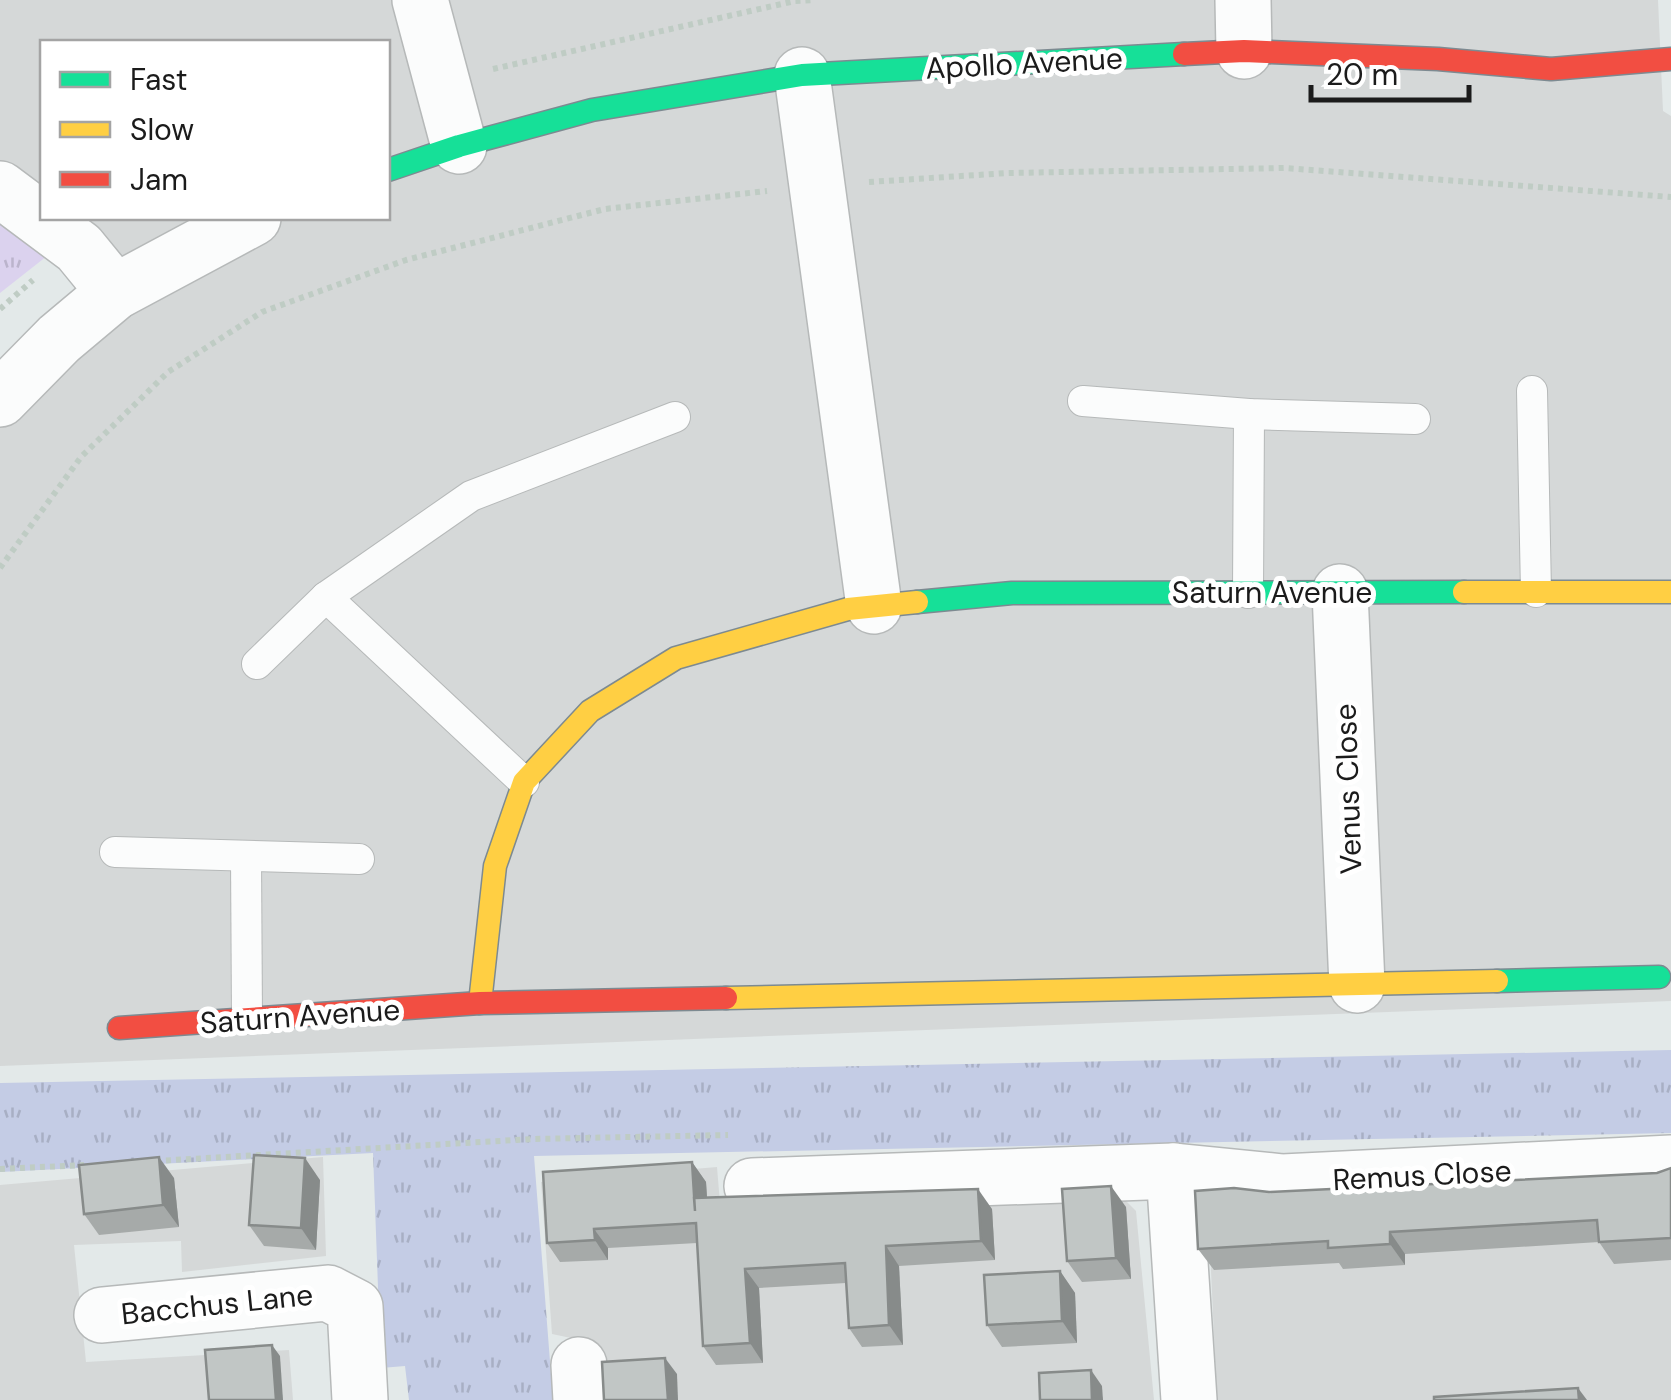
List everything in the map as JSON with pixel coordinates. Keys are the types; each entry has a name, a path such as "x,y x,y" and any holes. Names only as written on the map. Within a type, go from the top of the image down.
{"street":[{"path":"420,0 458,146"},
{"name":"Apollo Avenue","path":"390,169 458,146 592,110 802,75 1244,26 1438,58 1552,68 1671,59"},
{"path":"802,75 874,606"},
{"path":"0,189 40,219"},
{"path":"42,220 79,248 115,292"},
{"path":"0,399 59,339 115,292 248,220"},
{"name":"Venus Close","path":"1340,592 1357,986"},
{"name":"Saturn Avenue","path":"480,1003 496,866 524,782 590,711 676,658 848,609 1012,593 1671,592"},
{"path":"1357,986 1659,977"},
{"name":"Saturn Avenue","path":"119,1028 480,1003 1357,986"},
{"name":"Remus Close","path":"752,1186 1174,1171 1283,1182 1671,1163"},
{"path":"1174,1171 1188,1400"},
{"name":"Bacchus Lane","path":"102,1315 328,1292 355,1306 360,1400"}],"lane":[{"path":"1532,391 1536,592"},
{"path":"1083,402 1249,414 1415,419"},
{"path":"1248,592 1249,414"},
{"path":"256,664 326,597 471,496 674,417"},
{"path":"326,597 524,782"},
{"path":"115,852 359,859"},
{"path":"246,856 248,1020"}],"path":[{"path":"442,86 494,68 795,1 815,0"}],"shaded area":[{"path":"0,0 1658,0 1663,111 1671,116 1671,1001 0,1066 0,383 105,252 62,220 390,220 390,40 40,40 40,203 0,172"},
{"path":"323,1157 326,1256 182,1272 181,1241 74,1245 86,1362 289,1350 293,1400 0,1400 0,1185"},
{"path":"717,1167 720,1203 1120,1195 1136,1211 1154,1400 600,1400 595,1343 552,1334 541,1182"},
{"path":"1671,1182 1671,1400 1217,1400 1208,1206"}],"green space":[{"path":"0,202 61,245 0,293"},
{"path":"1671,1050 1671,1133 534,1156 553,1400 409,1400 405,1366 381,1368 373,1153 0,1172 0,1083"}],"building":[{"path":"254,1155 305,1158 301,1228 249,1225"},
{"path":"159,1157 163,1205 84,1214 79,1165"},
{"path":"692,1162 694,1198 978,1189 981,1241 886,1246 889,1325 849,1328 845,1263 745,1269 750,1343 703,1346 696,1223 594,1229 595,1240 547,1243 543,1172"},
{"path":"1671,1168 1671,1238 1599,1242 1597,1220 1390,1232 1390,1244 1328,1248 1328,1241 1198,1249 1195,1191 1234,1188 1269,1192 1657,1173"},
{"path":"1111,1186 1116,1258 1067,1261 1062,1189"},
{"path":"1060,1271 1062,1321 987,1325 984,1275"},
{"path":"272,1345 276,1400 209,1400 205,1350"},
{"path":"665,1358 668,1400 604,1400 602,1362"},
{"path":"1091,1370 1092,1400 1040,1400 1039,1373"},
{"path":"1578,1388 1579,1400 1434,1400 1434,1397"}],"traffic: fast":[{"path":"390,169 592,110 802,75 1184,54"},
{"path":"917,602 1012,593 1464,592"},
{"path":"1497,981 1659,977"}],"traffic: slow":[{"path":"1464,592 1671,592"},
{"path":"480,1003 495,866 524,782 590,711 676,658 848,609 917,602"},
{"path":"726,998 1497,981"}],"traffic: jam":[{"path":"1184,54 1244,51 1438,59 1551,69 1671,59"},
{"path":"119,1028 480,1003 726,998"}]}
